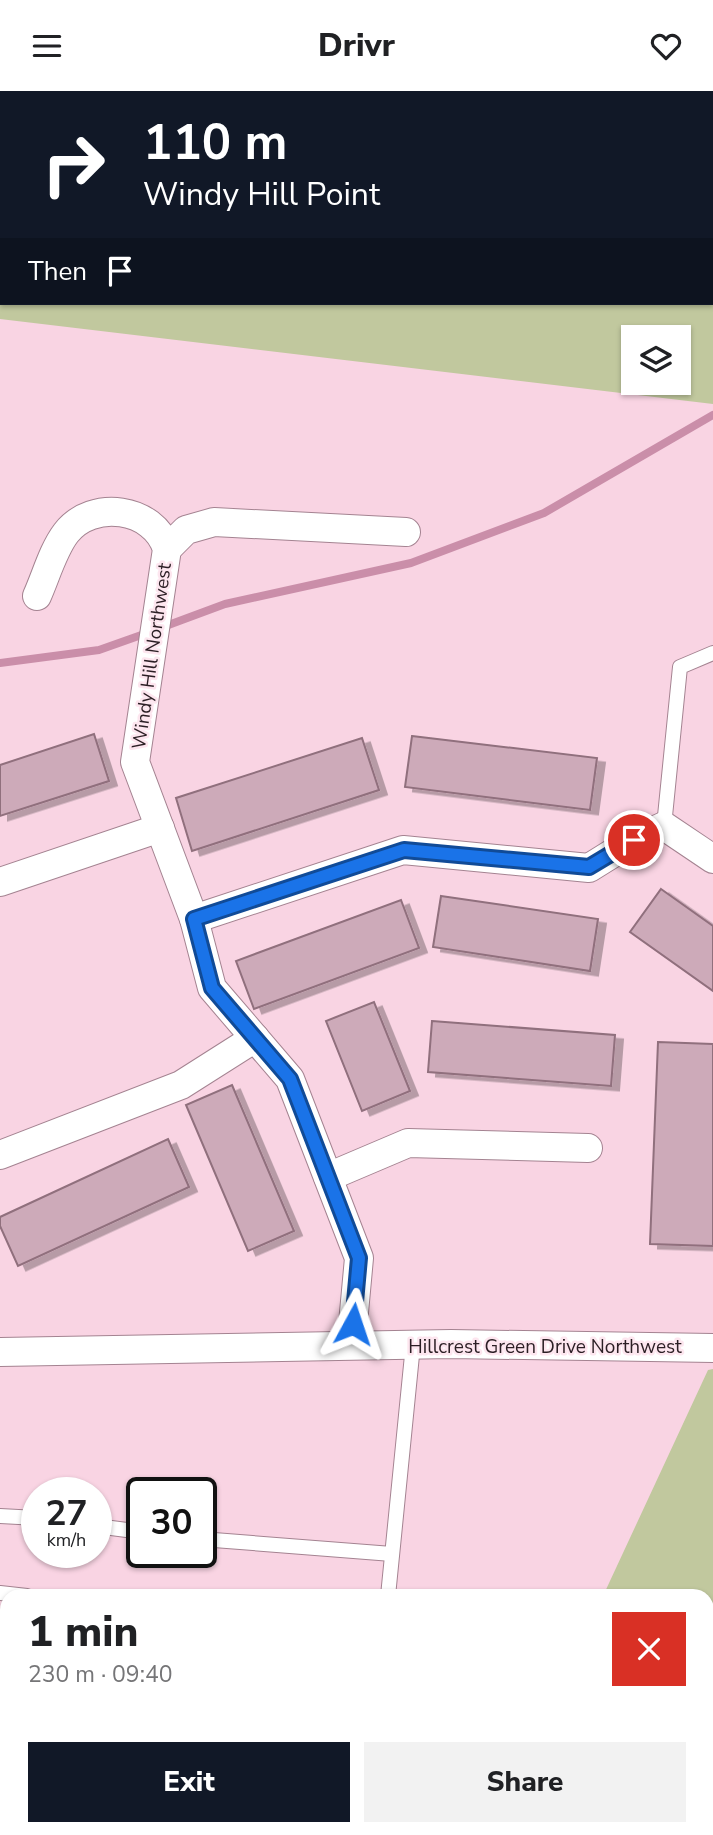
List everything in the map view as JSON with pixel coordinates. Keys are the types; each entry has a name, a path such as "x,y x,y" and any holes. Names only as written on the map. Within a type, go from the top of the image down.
{"street":[{"path":"37,596 65,534 76,522 100,513 122,512 142,517 162,534 167,549 186,530 214,522 406,532"},
{"name":"Windy Hill Northwest","path":"167,549 135,762 194,919 212,988 290,1079 359,1258 351,1345"},
{"path":"194,919 404,850 589,867 634,840 664,826 713,859"},
{"path":"0,882 160,828"},
{"path":"0,1155 181,1085 255,1038"},
{"path":"328,1177 408,1143 588,1148"},
{"name":"Hillcrest Green Drive Northwest","path":"0,1352 351,1345 713,1348"}],"lane":[{"path":"664,826 680,667 713,653"},
{"path":"389,1589 413,1345"},
{"path":"0,1516 21,1517"},
{"path":"217,1540 392,1554"}],"green space":[{"path":"0,305 713,305 713,404 638,395 691,395 691,325 621,325 621,393 0,319"},
{"path":"713,1369 713,1589 606,1589 708,1370"}],"building":[{"path":"94,734 109,781 0,816 0,765"},
{"path":"412,736 597,758 590,810 405,787"},
{"path":"362,738 379,790 192,851 176,798"},
{"path":"661,889 713,926 713,991 630,932"},
{"path":"441,896 598,919 590,971 433,947"},
{"path":"401,900 419,948 254,1009 236,961"},
{"path":"374,1002 410,1091 362,1111 326,1021"},
{"path":"432,1021 615,1035 611,1086 428,1072"},
{"path":"658,1042 713,1044 713,1246 650,1244"},
{"path":"232,1085 294,1231 248,1251 186,1105"},
{"path":"168,1139 189,1187 18,1266 0,1226 0,1217"}],"waterway":[{"path":"163,627 225,604 411,563 544,513 713,415"},
{"path":"0,663 99,650 147,633"}],"route":[{"path":"353,1324 359,1258 290,1079 212,988 194,919 404,850 589,867 634,840"}]}
